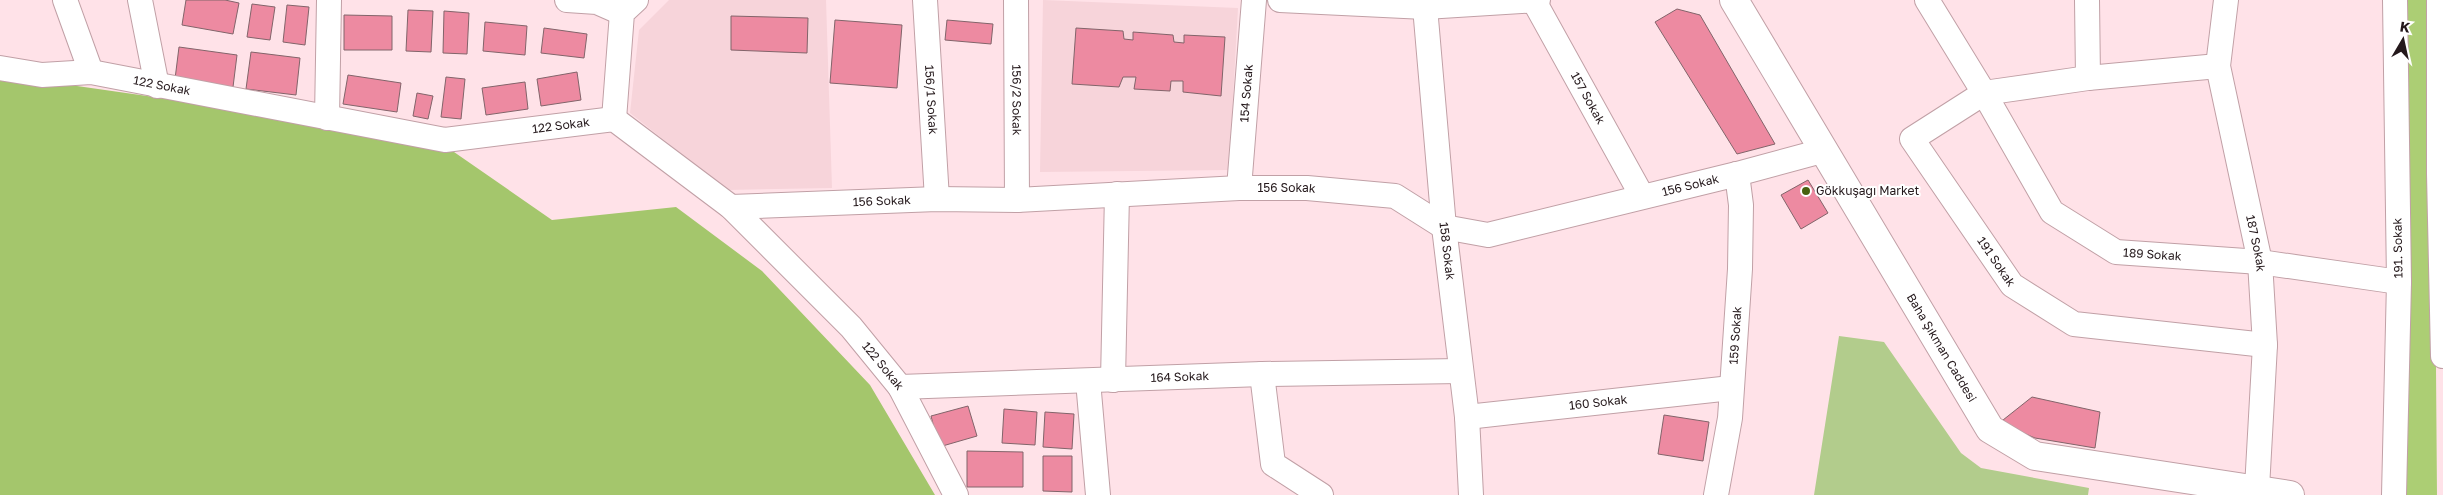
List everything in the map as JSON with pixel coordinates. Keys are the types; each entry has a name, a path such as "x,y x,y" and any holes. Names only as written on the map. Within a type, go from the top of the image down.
{"main road":[{"name":"Baha Şıkman Caddesi","path":"1734,0 1822,151 1990,429 2035,456 2257,488 2290,495"}],"street":[{"path":"65,0 91,72"},
{"path":"140,0 157,86"},
{"path":"328,118 329,0"},
{"path":"567,0 596,1 629,7 614,119"},
{"name":"156/1 Sokak","path":"926,0 937,198"},
{"name":"156/2 Sokak","path":"1016,0 1017,200"},
{"name":"154 Sokak","path":"1239,188 1254,0"},
{"path":"1280,0 1425,7 1536,0"},
{"name":"157 Sokak","path":"1536,0 1642,196"},
{"name":"189 Sokak","path":"1927,0 1984,93 2052,212 2116,252 2260,262 2399,282"},
{"path":"2088,0 2088,78"},
{"name":"187 Sokak","path":"2226,0 2218,66 2260,262 2265,345 2257,488"},
{"name":"191. Sokak","path":"2394,495 2399,282 2395,0"},
{"path":"2439,0 2443,356"},
{"name":"158 Sokak","path":"1425,7 1444,228 1467,417 1471,495"},
{"path":"1984,93 2088,78 2218,66"},
{"name":"122 Sokak","path":"0,68 42,75 91,72 445,140 614,119 731,207 851,327 900,388 956,495"},
{"name":"191 Sokak","path":"1984,93 1912,139 2012,285 2074,324 2265,345"},
{"name":"156 Sokak","path":"731,207 937,198 1017,200 1239,188 1306,188 1394,196 1444,228 1488,235 1737,174 1822,151"},
{"name":"159 Sokak","path":"1716,495 1730,418 1740,269 1741,205 1737,174"},
{"path":"1113,380 1116,194"},
{"name":"164 Sokak","path":"900,388 1262,374 1460,371"},
{"path":"1262,374 1273,464 1321,495"},
{"path":"1088,381 1098,495"},
{"name":"160 Sokak","path":"1467,417 1731,388"}],"shaded area":[{"path":"669,0 826,0 832,188 727,190 630,113 639,30"},
{"path":"1043,0 1238,8 1229,170 1040,172"}],"green space":[{"path":"0,75 168,99 454,152 552,220 676,207 762,271 870,385 935,495 0,495"},
{"path":"1839,336 1884,342 1961,453 1981,468 2089,488 2088,495 1814,495"}],"building":[{"path":"186,0 225,0 239,3 233,34 182,25"},
{"path":"252,4 275,7 270,40 247,37"},
{"path":"287,5 309,7 305,45 283,42"},
{"path":"1677,9 1700,15 1775,144 1737,154 1655,22"},
{"path":"408,10 433,11 431,52 406,51"},
{"path":"444,11 469,13 467,54 443,53"},
{"path":"344,15 392,16 392,50 344,50"},
{"path":"731,16 808,18 807,53 731,50"},
{"path":"835,20 902,25 897,88 830,83"},
{"path":"947,20 993,24 991,44 945,40"},
{"path":"485,22 527,26 525,55 483,51"},
{"path":"544,28 587,34 584,58 541,53"},
{"path":"1076,28 1123,31 1124,39 1133,40 1133,32 1173,35 1174,42 1184,43 1184,35 1225,37 1221,96 1183,92 1183,81 1171,81 1170,91 1134,89 1136,77 1123,77 1119,87 1072,84"},
{"path":"179,47 237,55 233,87 175,79"},
{"path":"251,52 300,58 296,95 246,89"},
{"path":"577,72 581,100 541,106 537,79"},
{"path":"348,75 401,83 397,112 343,104"},
{"path":"446,77 465,79 461,119 441,117"},
{"path":"525,82 528,109 486,115 482,88"},
{"path":"417,93 433,96 428,119 413,116"},
{"path":"1808,180 1828,213 1801,229 1781,195"},
{"path":"2032,397 2100,412 2095,448 2035,438 2014,429 2003,420"},
{"path":"968,406 977,436 939,447 931,416"},
{"path":"1004,409 1037,412 1035,445 1002,443"},
{"path":"1045,412 1074,414 1072,449 1043,447"},
{"path":"1664,415 1709,422 1703,461 1658,454"},
{"path":"967,451 1023,452 1023,487 967,487"},
{"path":"1043,456 1072,456 1072,492 1043,491"}],"waterway":[{"path":"2421,495 2419,238 2422,0"}],"place":[{"name":"Gökkuşağı Market","path":"1806,191"}]}
